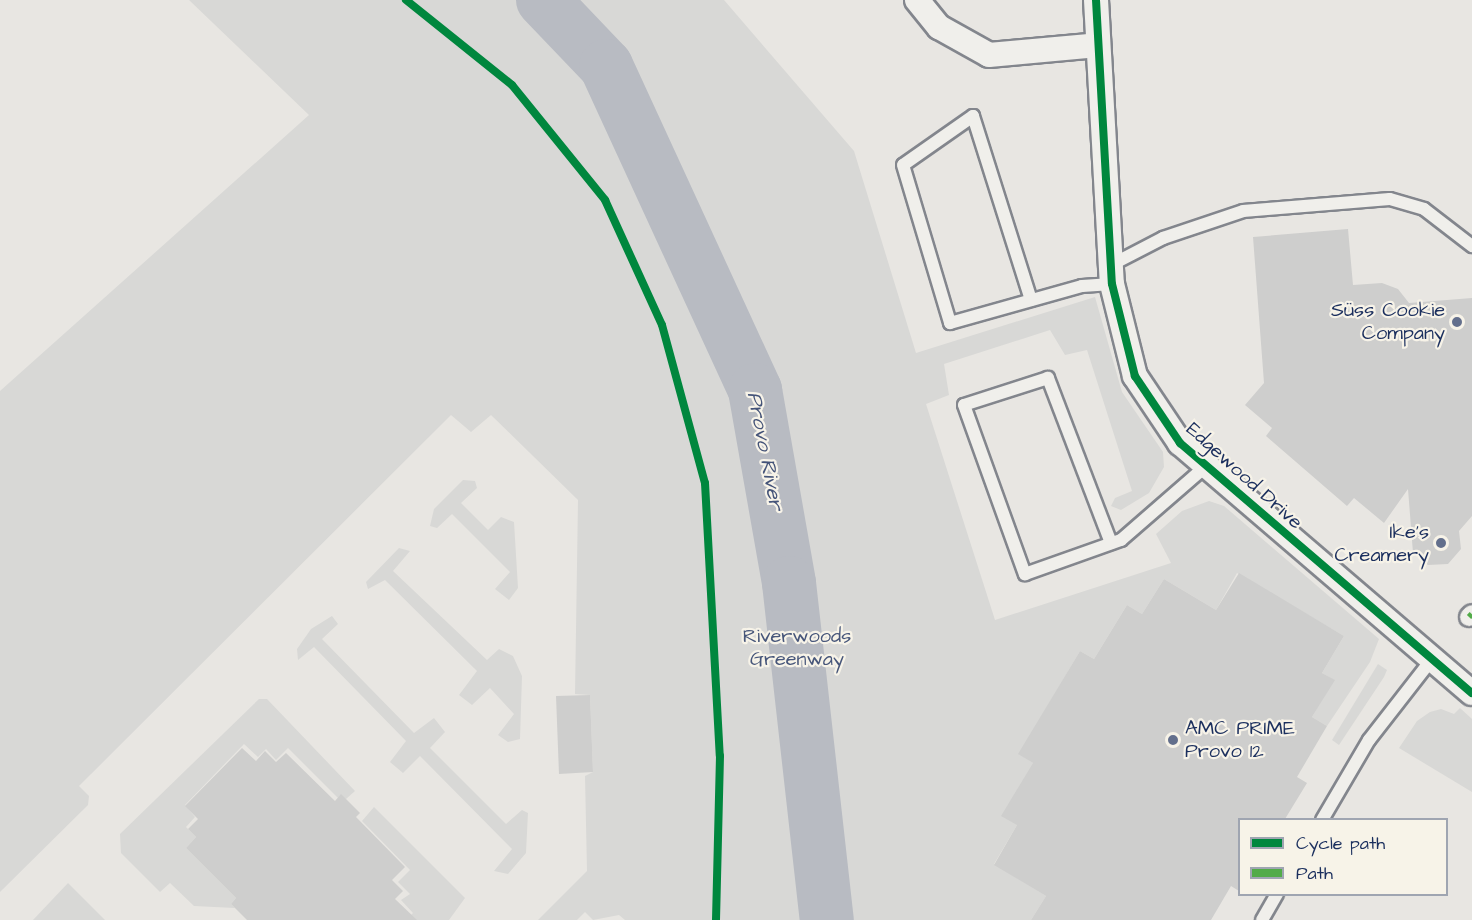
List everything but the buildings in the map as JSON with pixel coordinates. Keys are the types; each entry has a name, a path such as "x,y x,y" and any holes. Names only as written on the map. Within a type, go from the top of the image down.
{"street":[{"path":"917,0 939,27 989,55 1098,45"},
{"name":"Edgewood Drive","path":"1096,0 1111,274 1135,376 1162,421 1206,466 1472,693"}],"lane":[{"path":"1031,300 973,116 903,165 950,323 1031,300 1111,274 1163,238 1243,211 1390,199 1424,209 1472,246"},
{"path":"1111,543 1047,378 964,405 1025,574 1111,543 1206,466"},
{"path":"1323,818 1369,740 1432,659"},
{"path":"1262,920 1276,896"}],"green space":[{"name":"Riverwoods Greenway","path":"189,0 724,0 854,151 916,353 1095,297 1122,392 1163,452 1164,467 1149,493 1121,510 1111,506 1115,498 1132,491 1087,350 1065,355 1050,330 944,364 949,395 926,404 995,620 1171,563 1156,534 1182,511 1209,501 1224,506 1379,639 1370,662 1327,726 1312,717 1334,680 1322,673 1344,636 1237,573 1216,610 1164,579 1142,614 1127,605 1094,659 1080,651 1019,754 1033,763 1017,825 994,864 1046,896 1031,920 625,920 619,915 593,920 585,912 577,920 538,920 587,871 585,776 593,772 590,695 575,694 578,500 491,415 471,432 451,415 79,786 89,796 88,805 0,892 0,391 309,115"},
{"path":"463,480 475,481 477,488 461,503 488,530 501,517 514,522 518,588 509,600 495,589 510,572 452,514 437,528 430,526 434,509"},
{"path":"399,548 410,551 393,571 487,660 499,649 513,656 522,676 520,739 508,742 498,735 514,714 490,688 472,705 459,695 477,671 385,580 368,589 366,582"},
{"path":"332,616 338,624 322,639 414,733 434,718 445,732 430,748 506,824 522,810 528,813 526,853 508,874 494,871 512,849 420,756 403,773 390,762 406,741 314,647 298,660 297,649 311,629"},
{"path":"1378,664 1387,670 1384,677 1339,745 1332,740"},
{"path":"259,699 267,699 355,791 346,799 338,798 288,748 276,760 266,749 258,757 244,744 185,805 195,817 186,827 196,837 186,848 236,898 231,904 235,908 194,906 170,883 160,892 121,853 120,834"},
{"path":"1460,708 1472,719 1472,792 1399,748 1417,721 1430,712 1441,709 1454,714"},
{"path":"374,807 465,898 449,920 406,920 413,913 401,900 410,894 398,882 410,870 362,821"},
{"path":"68,883 105,920 33,920"}],"waterway":[{"name":"Provo River","path":"543,0 606,66 755,390 789,583 827,920"}],"marked path":[{"path":"1469,617 1472,614"}],"cycle path":[{"path":"406,0 512,85 605,200 662,325 705,483 720,756 716,920"},
{"path":"1096,0 1112,284 1135,376 1180,443 1472,693"}],"place":[{"name":"Süss Cookie Company","path":"1457,322"},
{"name":"Ike's Creamery","path":"1441,543"},
{"name":"AMC PRIME Provo 12","path":"1173,740"}]}
